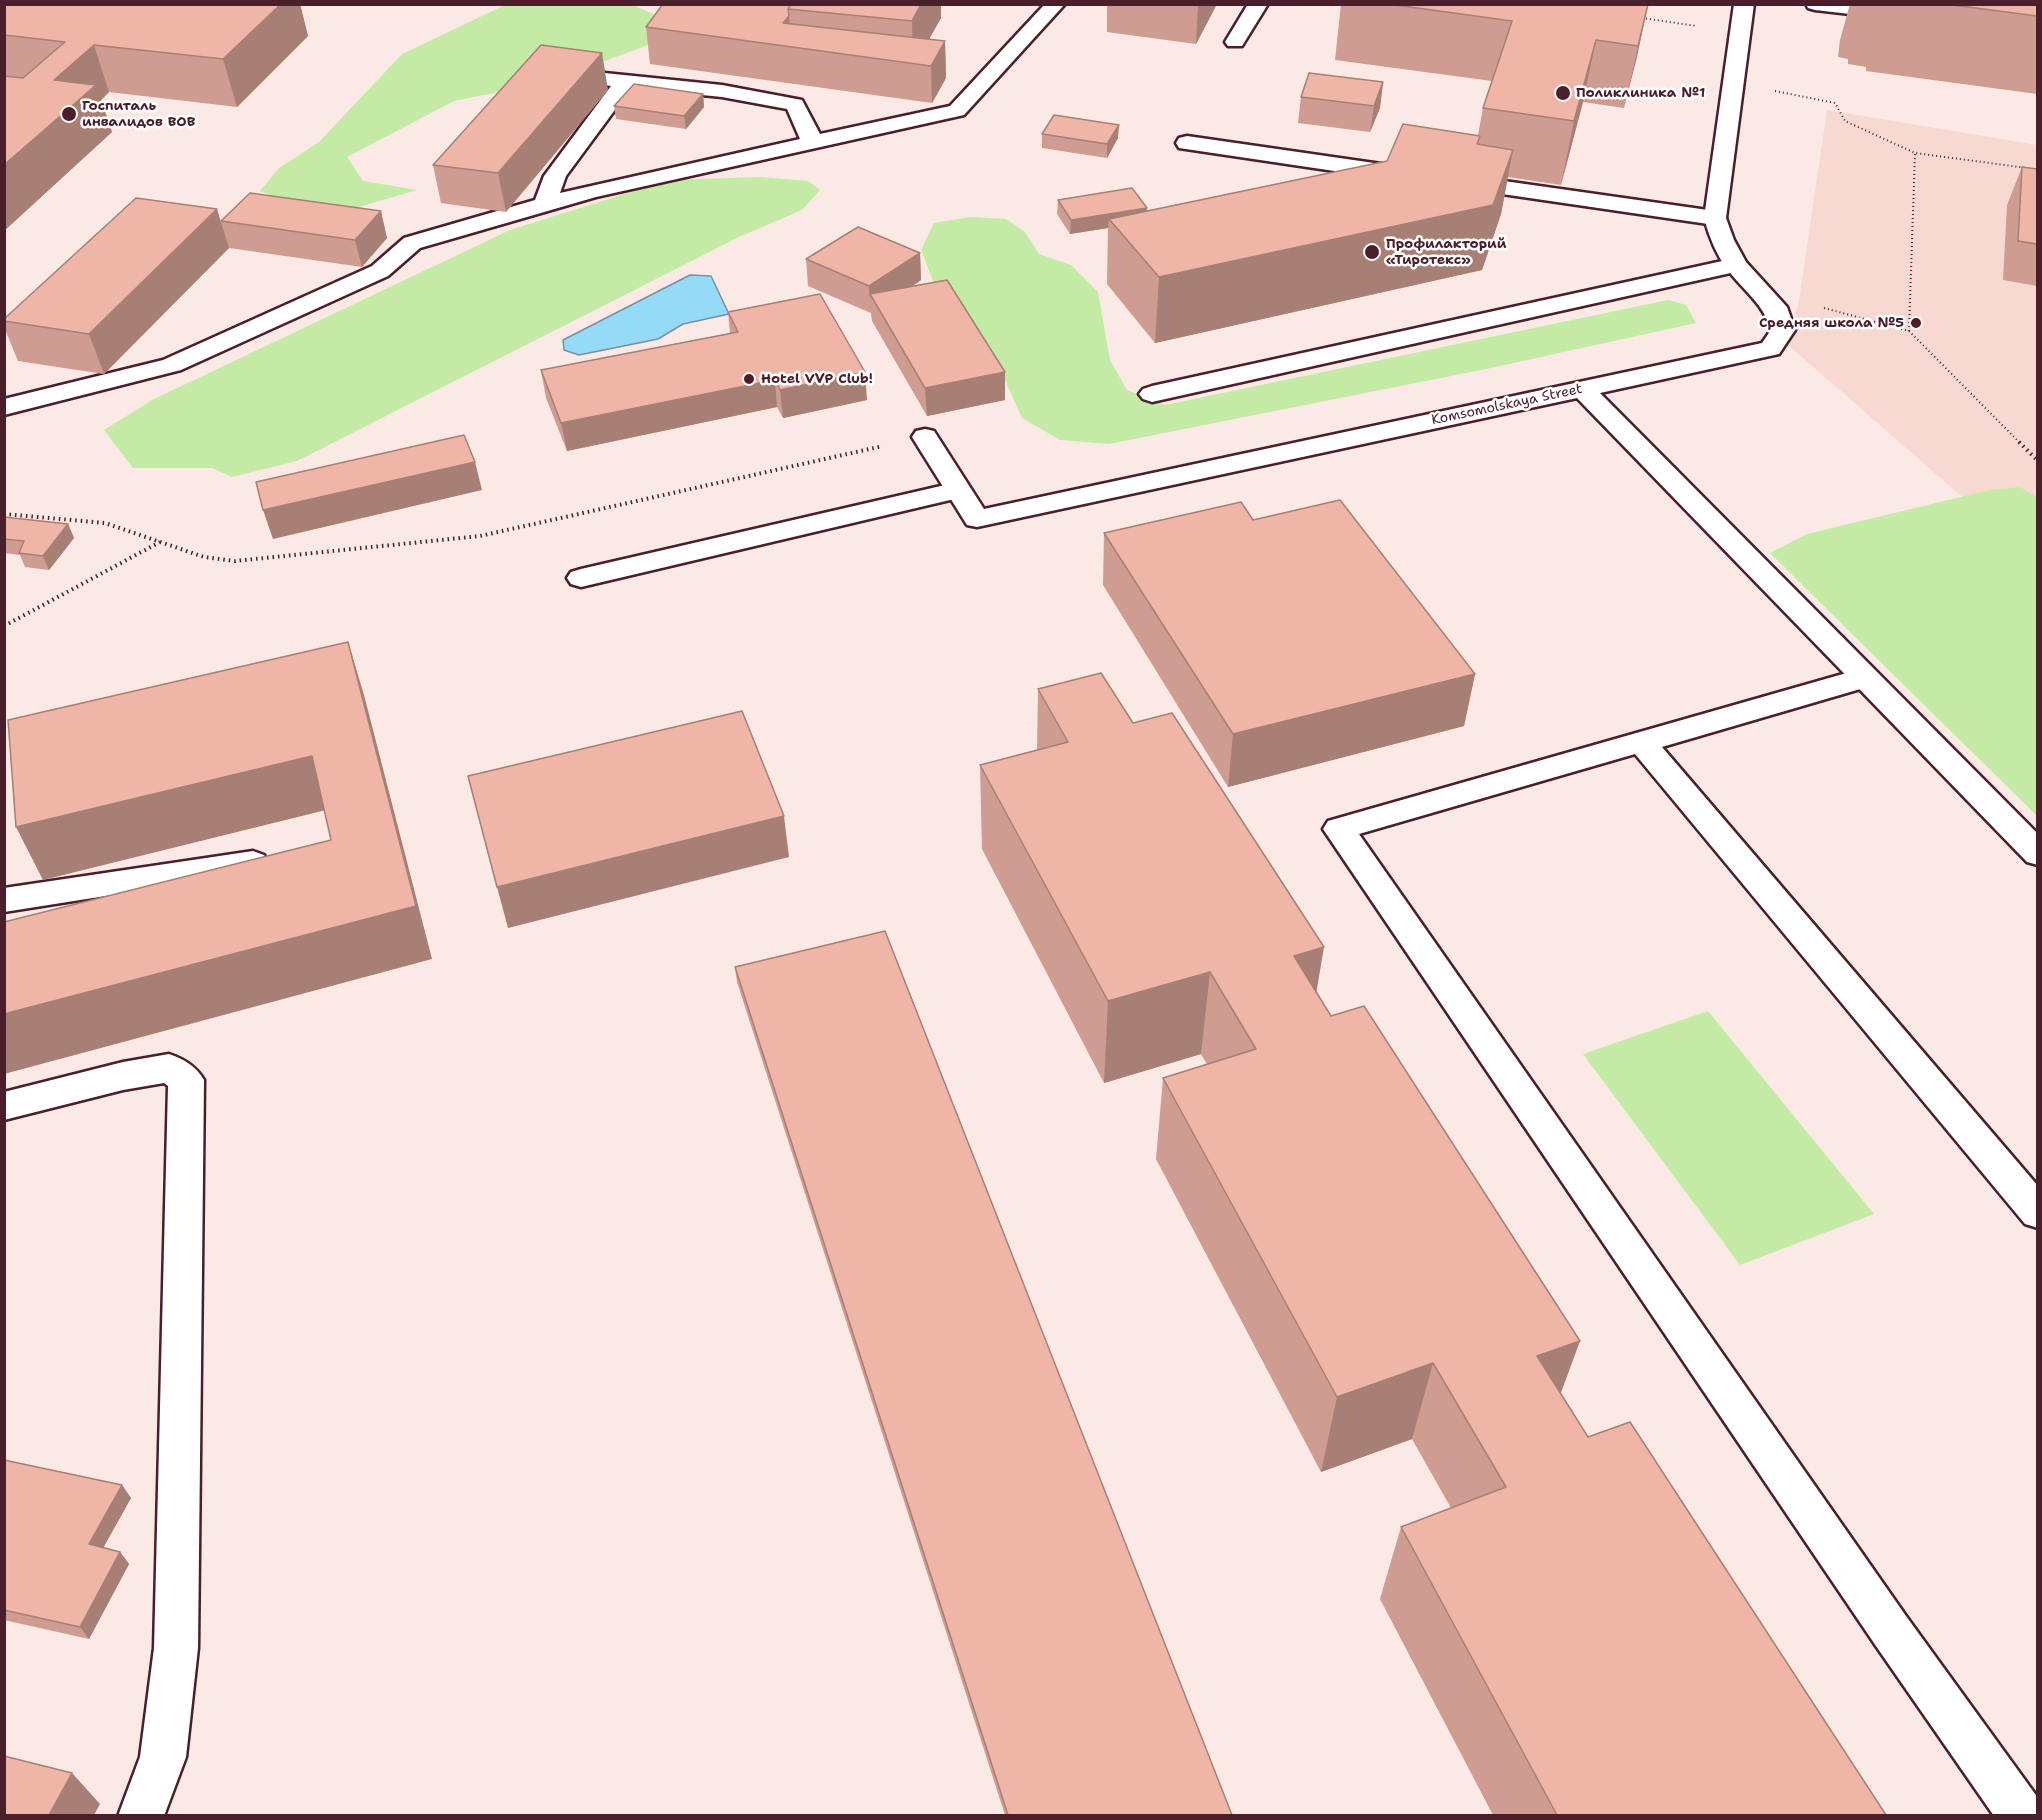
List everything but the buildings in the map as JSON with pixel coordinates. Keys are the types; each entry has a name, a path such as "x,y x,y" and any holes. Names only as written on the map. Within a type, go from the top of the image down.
{"street":[{"path":"4,408 172,365 380,270 412,243 591,191 957,111 1056,4"},
{"path":"1235,42 1258,4"},
{"name":"Komsomolskaya Street","path":"925,437 976,519 1770,348 1783,330 1778,312 1736,265 1722,240 1716,218 1744,4"},
{"path":"1815,4 1909,15"},
{"path":"585,77 722,91 795,104 813,143"},
{"path":"545,205 555,176 625,81"},
{"path":"1187,143 1422,176"},
{"path":"1445,180 1716,218"},
{"path":"1152,394 1736,265"},
{"path":"1582,389 2037,854"},
{"path":"580,578 958,489"},
{"path":"1864,678 1339,829 1891,1631 2022,1815"},
{"path":"1641,742 2037,1213"},
{"path":"4,900 253,863"},
{"path":"4,1106 123,1076 169,1068 186,1080 176,1648 163,1757 141,1815"}],"path":[{"path":"1639,18 1740,32"},
{"path":"1773,90 1836,103 1845,121 1915,153 2037,169"},
{"path":"1909,331 1915,153"},
{"path":"1821,307 1909,331 2037,461"},
{"path":"4,514 105,523 204,557 236,561 480,536 925,437"},
{"path":"4,626 161,542"}],"shaded area":[{"name":"Средняя школа №5","path":"1827,110 2037,145 2037,562 1788,345 1799,301"}],"green space":[{"path":"505,5 632,5 668,20 667,38 548,82 454,101 347,157 363,181 417,190 342,212 303,209 260,191 279,168 319,142 402,54"},
{"path":"760,177 808,181 820,190 802,210 739,237 297,461 232,477 212,468 133,468 104,430 152,400 510,230 669,180"},
{"path":"970,217 1006,219 1025,232 1039,254 1071,265 1098,292 1110,360 1127,390 1165,405 1668,300 1686,305 1696,323 1491,368 1109,444 1060,440 1022,418 1006,382 977,334 939,296 921,250 934,223"},
{"path":"2020,487 2037,497 2037,816 1770,553 1807,534 1990,490"},
{"path":"1708,1011 1874,1214 1740,1265 1583,1054"}],"water":[{"path":"690,275 711,276 729,314 683,324 658,339 579,355 564,350 563,340"}],"place":[{"name":"Поликлиника №1","path":"1563,93"},
{"name":"Госпиталь инвалидов ВОВ","path":"69,114"},
{"name":"Профилакторий «Тиротекс»","path":"1372,252"},
{"name":"Средняя школа №5","path":"1916,323"},
{"name":"Hotel VVP Club!","path":"749,379"}]}
